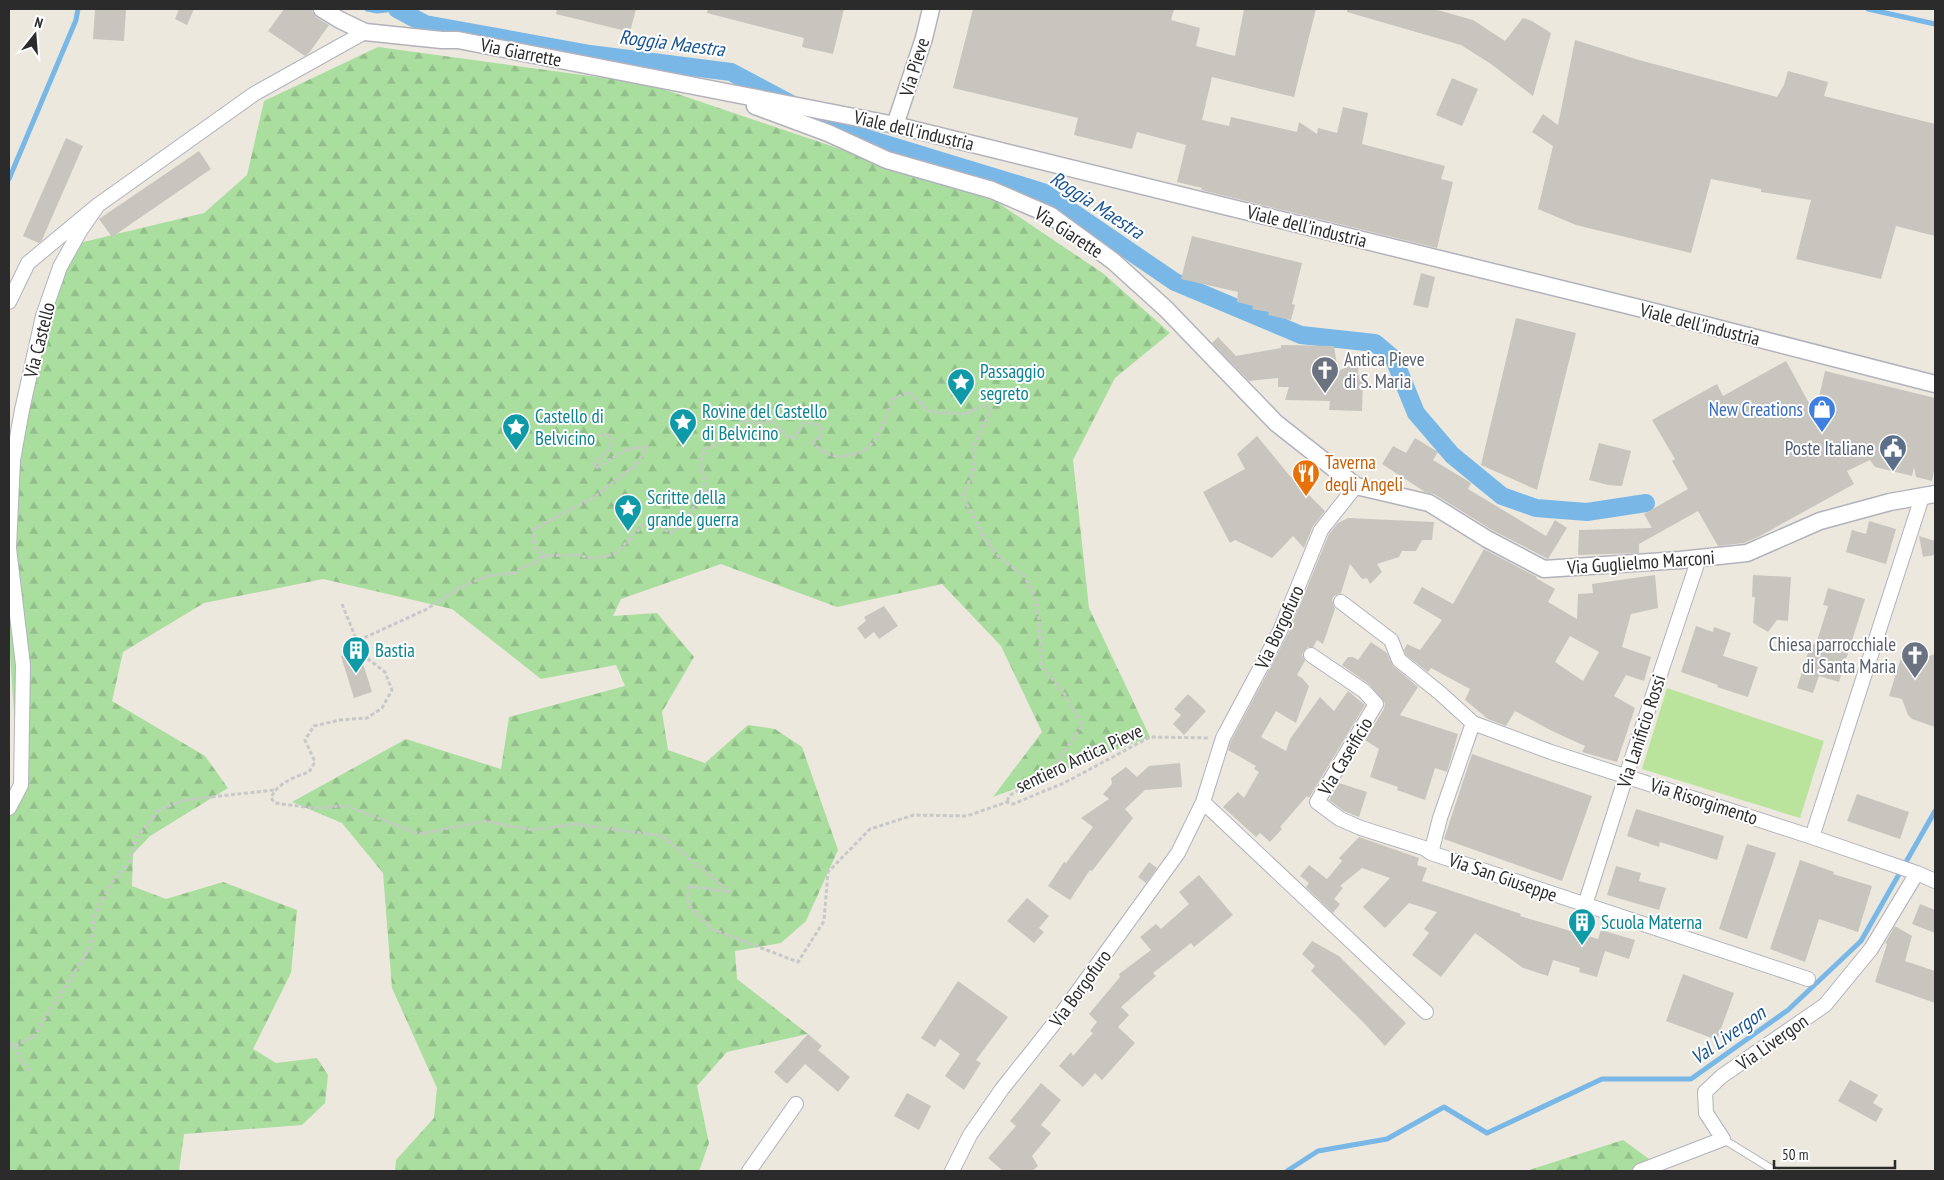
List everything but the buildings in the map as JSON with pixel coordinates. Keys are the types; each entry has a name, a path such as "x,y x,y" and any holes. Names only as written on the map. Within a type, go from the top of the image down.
{"street":[{"name":"Via Giarrette","path":"322,9 365,32 458,40 676,83"},
{"name":"Via Pieve","path":"895,125 924,38 931,9"},
{"name":"Via Castello","path":"9,302 28,263 98,205 254,94 365,32"},
{"name":"Viale dell'industria","path":"676,83 895,125 1638,308 1935,384"},
{"name":"Via Giarette","path":"714,90 828,133 887,160 992,190 1050,215 1113,261 1166,310 1276,423 1356,486"},
{"name":"Via Castello","path":"9,808 21,784 23,665 9,548 13,460 43,316 60,267 80,231 98,205"},
{"name":"Via Guglielmo Marconi","path":"1356,486 1429,503 1487,539 1544,569 1747,553 1820,521 1890,502 1929,496"},
{"name":"Via Borgofuro","path":"952,1171 970,1135 1002,1089 1060,1016 1178,853 1203,802 1223,738 1280,631 1321,530 1356,486"},
{"path":"1812,837 1929,496"},
{"name":"Via Lanificio Rossi","path":"1585,905 1699,558"},
{"path":"1341,602 1391,640 1400,660 1473,723 1440,818 1431,853"},
{"name":"Via Caseificio","path":"1311,655 1364,691 1376,704 1317,802"},
{"name":"Via Risorgimento","path":"1473,723 1551,752 1812,837 1914,871 1935,880"},
{"path":"1203,802 1426,1012"},
{"name":"Via San Giuseppe","path":"1317,802 1340,819 1361,828 1808,979"},
{"name":"Via Livergon","path":"1723,1139 1706,1113 1705,1092 1722,1076 1825,1005 1872,949 1914,871"},
{"path":"749,1171 796,1104"},
{"path":"1640,1171 1723,1139"}],"lane":[{"path":"1723,1139 1775,1171"}],"path":[{"name":"sentiero Antica Pieve","path":"357,641 425,610 460,588 486,576 515,573 521,568 535,563 543,556 577,555 591,558 607,556 616,553 643,525 649,523 653,526 661,527 664,531 670,533 682,526 693,507 709,496 711,490 702,493 705,481 700,464 705,449 725,440 737,426 746,420 772,422 788,437 794,438 803,423 816,424 823,431 820,438 814,439 814,445 829,455 839,458 862,452 875,439 885,421 892,399 908,392 931,412 965,414 987,404 991,409 975,444 974,469 963,497 985,538 999,557 1024,576 1031,589 1040,620 1041,665 1066,696 1082,725 1053,769 1009,796 1007,802"},
{"path":"543,556 534,546 534,529 593,498 637,464 646,447 627,449 596,468 594,463 608,450 613,439 608,435 560,436"},
{"path":"9,1044 15,1046 34,1036 90,948 95,915 110,886 128,864 138,836 159,810 184,800 274,790 293,778 309,772 315,762 305,740 314,726 340,720 367,718 382,708 392,690 385,672 368,659 357,641 342,604"},
{"name":"sentiero Antica Pieve","path":"274,790 271,798 275,803 313,808 347,806 419,834 485,821 533,830 576,824 662,836 730,892 688,886 688,904 712,929 798,962 824,921 828,872 870,830 914,815 967,816 1007,802 1013,804 1064,783 1150,737 1223,738"},
{"path":"15,1046 20,1059 32,1073"}],"green space":[{"path":"378,47 648,84 997,202 1104,274 1170,333 1115,378 1073,460 1089,608 1150,737 993,797 1042,732 1001,646 942,584 837,607 721,564 621,599 613,616 657,613 694,657 662,712 668,750 705,763 748,725 775,729 802,747 838,850 806,921 781,943 735,951 737,979 808,1034 727,1052 697,1086 709,1143 699,1171 395,1171 396,1160 434,1118 437,1088 392,988 383,873 342,823 292,802 406,739 501,769 509,717 625,686 616,665 541,679 452,609 323,579 204,603 123,652 112,701 205,756 228,788 150,836 133,854 132,886 166,899 223,882 297,910 291,973 253,1049 276,1063 317,1058 328,1075 325,1103 302,1125 184,1134 179,1171 9,1171 9,798 18,772 9,639 9,525 17,426 54,283 75,244 204,213 247,175 264,101"},
{"path":"1667,688 1824,741 1800,818 1642,769"},
{"path":"1623,1140 1668,1171 1526,1171"}],"waterway":[{"path":"9,179 76,20 78,9"},
{"path":"367,9 377,11 396,9"},
{"name":"Roggia Maestra","path":"397,9 425,24 590,54 731,72 840,130 1043,192 1175,282 1301,335 1375,343 1394,359 1416,413 1452,455 1502,496 1536,508 1587,512 1646,503"},
{"path":"1868,9 1935,24"},
{"name":"Val Livergon","path":"1287,1171 1318,1151 1387,1139 1444,1107 1487,1133 1602,1079 1691,1079 1788,1010 1861,941 1935,811"}],"place":[{"name":"Antica Pieve di S. Maria","path":"1325,394"},
{"name":"Passaggio segreto","path":"961,406"},
{"name":"New Creations","path":"1822,433"},
{"name":"Rovine del Castello di Belvicino","path":"683,446"},
{"name":"Castello di Belvicino","path":"516,451"},
{"name":"Poste Italiane","path":"1893,472"},
{"name":"Taverna degli Angeli","path":"1306,497"},
{"name":"Scritte della grande guerra","path":"628,532"},
{"name":"Bastia","path":"356,674"},
{"name":"Chiesa parrocchiale di Santa Maria","path":"1915,679"},
{"name":"Scuola Materna","path":"1582,946"}]}
